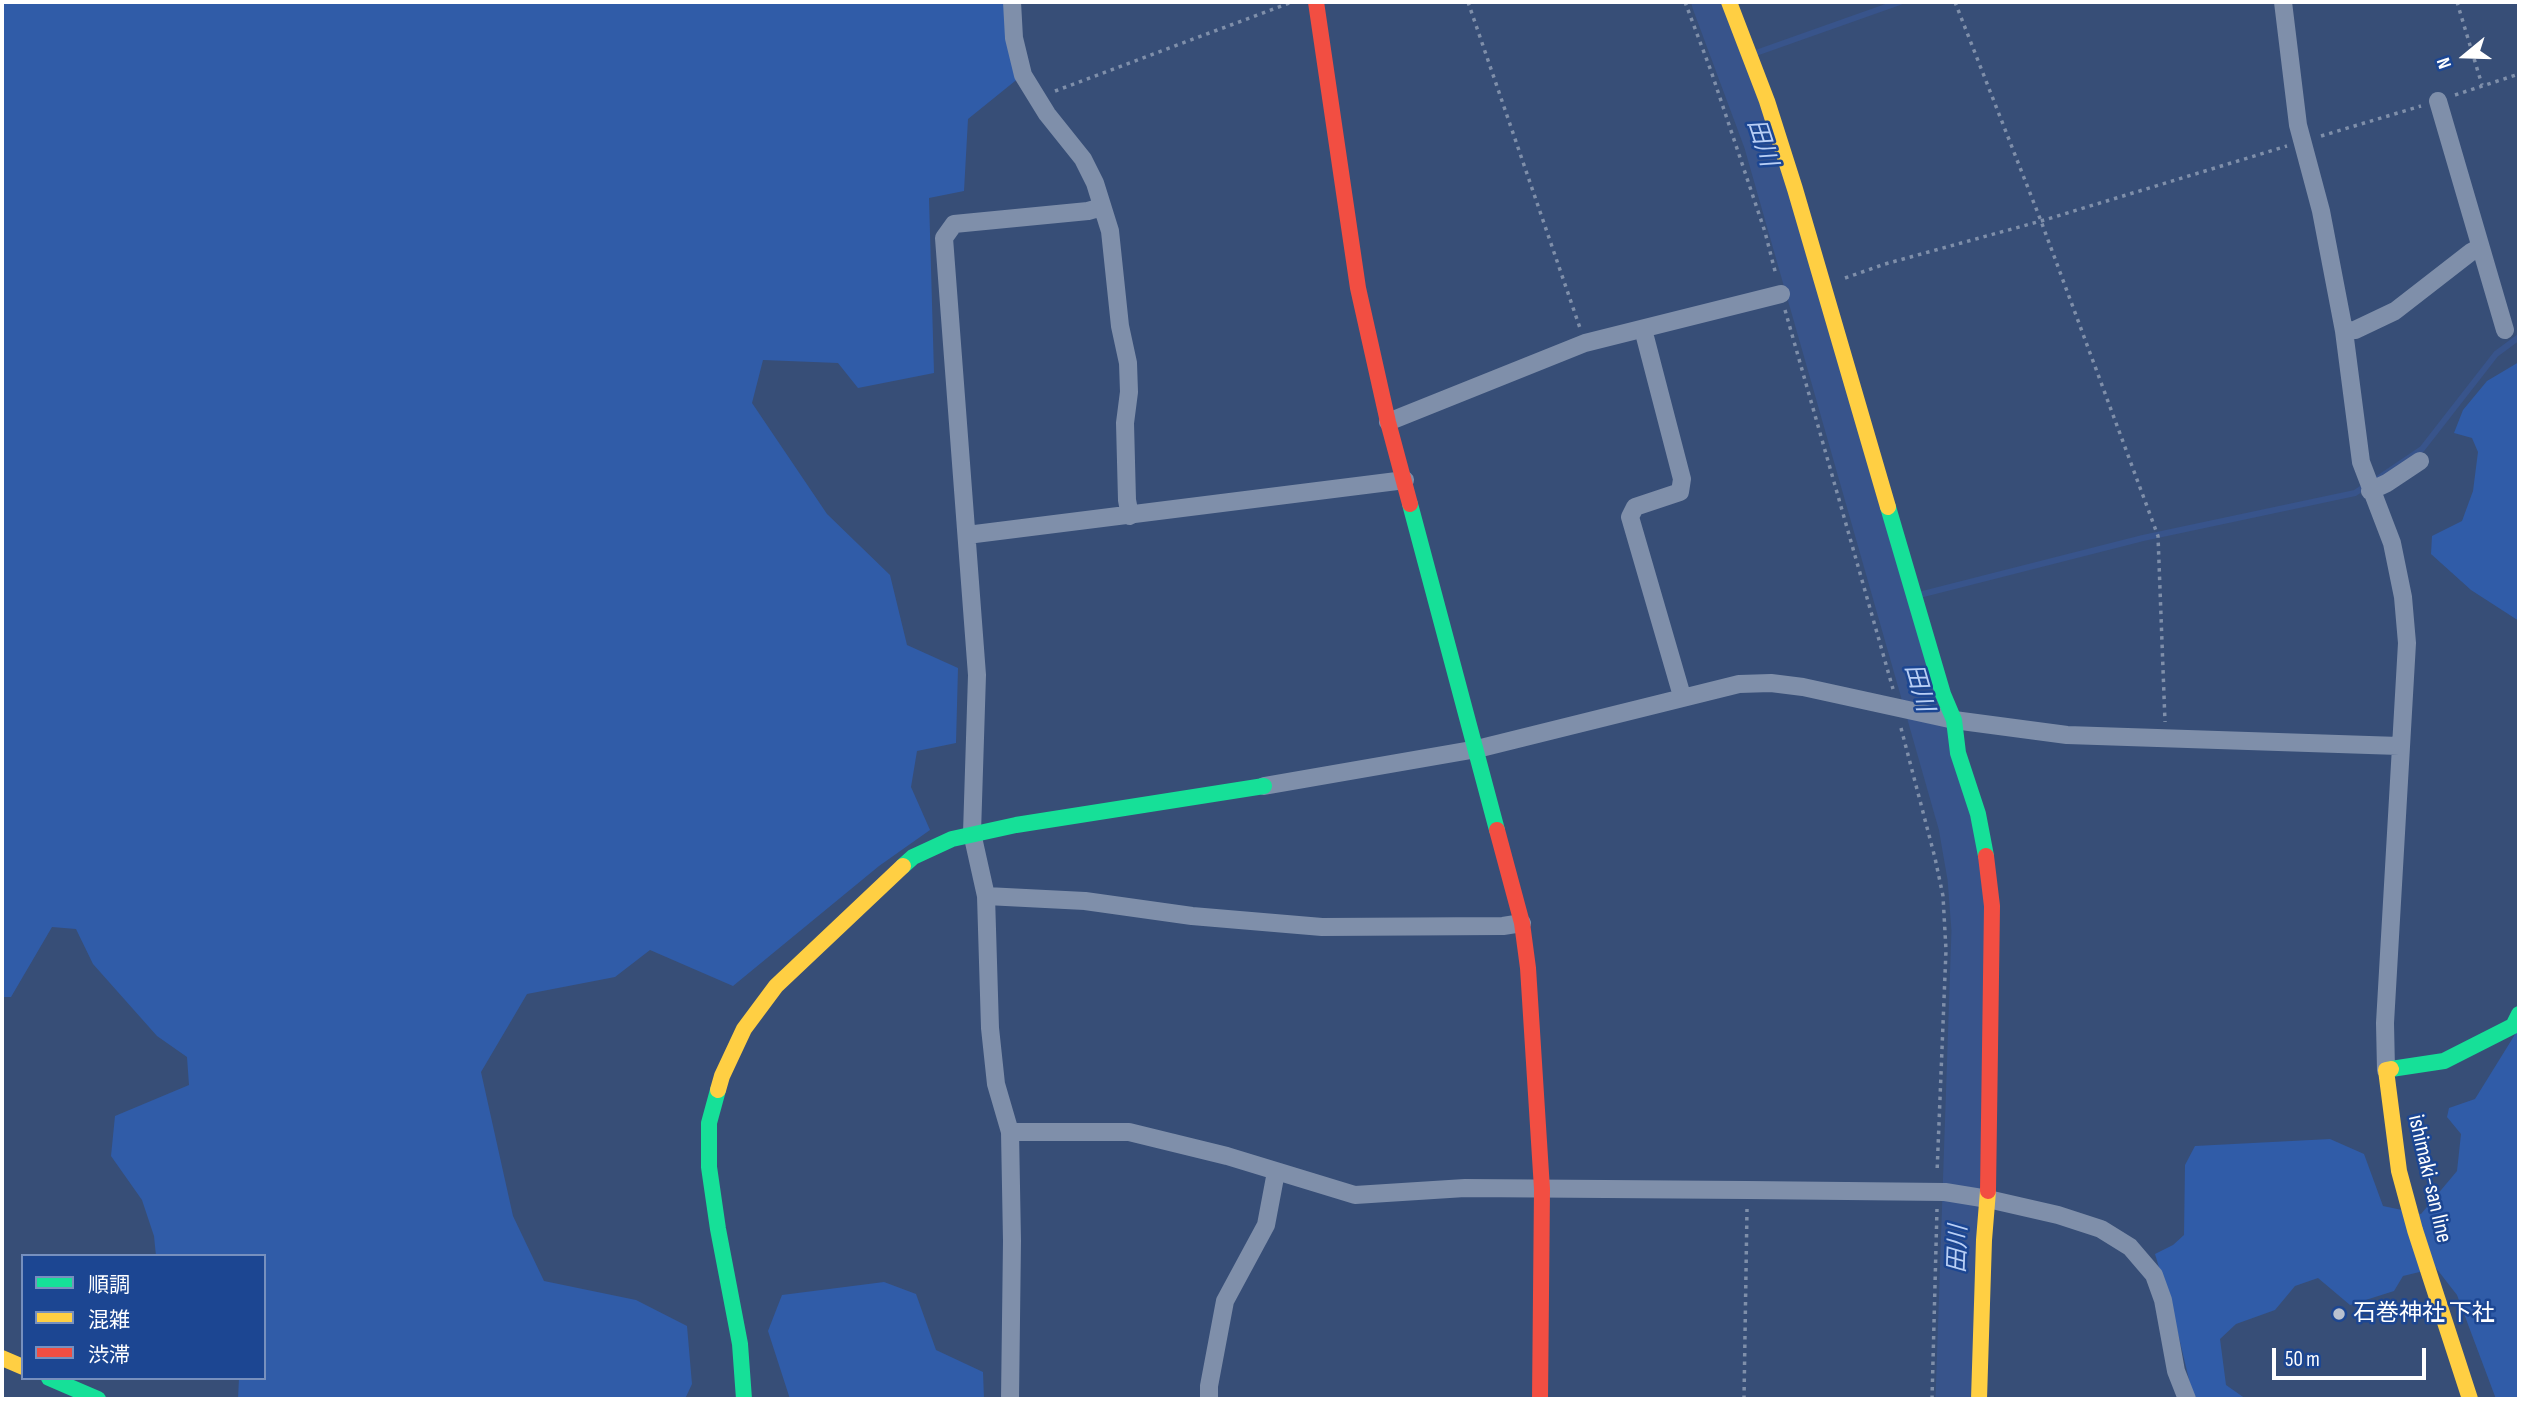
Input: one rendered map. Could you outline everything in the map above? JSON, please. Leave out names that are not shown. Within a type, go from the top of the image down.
[{"type":"street","points":[[1012,2],[1014,38],[1023,75],[1046,114],[1083,159],[1095,183],[1110,231],[1120,327],[1128,363],[1129,392],[1125,436],[1130,516]]},
{"type":"street","points":[[1316,2],[1358,288],[1388,422],[1522,923],[1528,968],[1542,1189],[1541,1399]]},
{"type":"street","points":[[1729,2],[1767,101],[1824,285],[1939,682],[1947,719],[1978,814],[1986,854],[1992,906],[1979,1399]]},
{"type":"street","points":[[2283,2],[2294,101],[2344,331],[2361,462],[2392,543],[2403,597],[2407,643],[2385,1023],[2386,1070],[2445,1061],[2513,1026],[2519,1014]]},
{"type":"street","points":[[2438,101],[2505,330]]},
{"type":"street","points":[[1010,1399],[1010,1132],[996,1084],[990,1028],[986,896],[971,833],[977,675],[944,238],[954,224],[1088,211],[1102,207]]},
{"type":"street","points":[[2344,331],[2355,330],[2395,311],[2471,251],[2480,247]]},
{"type":"street","points":[[1388,422],[1585,343],[1781,294]]},
{"type":"street","points":[[1643,329],[1682,479],[1680,492],[1635,507],[1630,517],[1682,696]]},
{"type":"street","points":[[2370,491],[2420,461]]},
{"type":"street","points":[[967,535],[1405,480]]},
{"type":"street","points":[[744,1399],[740,1344],[709,1167],[709,1123],[722,1076],[744,1029],[776,986],[913,857],[952,839],[971,833],[1477,749],[1739,684],[1771,683],[1803,687],[1947,719],[2067,735],[2399,746]]},
{"type":"street","points":[[986,896],[1085,901],[1192,916],[1322,927],[1503,926],[1522,923]]},
{"type":"street","name":"ishimaki-san line","points":[[2386,1070],[2399,1171],[2415,1230],[2470,1399]]},
{"type":"street","points":[[1010,1132],[1129,1132],[1227,1156],[1355,1195],[1465,1188],[1945,1192],[2058,1215],[2101,1229],[2130,1247],[2154,1275],[2163,1300],[2176,1371],[2187,1399]]},
{"type":"street","points":[[1209,1399],[1225,1301],[1266,1225],[1276,1172]]},
{"type":"street","points":[[2,1358],[21,1366]]},
{"type":"street","points":[[54,1380],[98,1399]]},
{"type":"path","points":[[1038,99],[1292,2]]},
{"type":"path","points":[[1468,2],[1585,343]]},
{"type":"path","points":[[1955,2],[2041,221],[2158,537],[2166,738]]},
{"type":"path","points":[[2457,2],[2482,85]]},
{"type":"path","points":[[1824,285],[1885,264],[2041,221],[2519,74]]},
{"type":"path","points":[[1744,1399],[1747,1190]]},
{"type":"shaded area","points":[[2,2],[1008,2],[1020,77],[968,119],[964,191],[929,198],[934,373],[858,388],[838,363],[763,360],[752,403],[827,514],[890,575],[907,645],[958,668],[956,743],[917,751],[911,787],[930,830],[879,866],[733,986],[650,950],[615,977],[527,994],[481,1072],[513,1216],[544,1281],[636,1300],[687,1326],[692,1384],[685,1399],[238,1399],[239,1380],[266,1380],[266,1254],[156,1254],[154,1236],[142,1200],[111,1156],[115,1116],[189,1085],[187,1057],[157,1036],[93,964],[76,929],[52,927],[11,997],[2,997]]},
{"type":"shaded area","points":[[2519,362],[2519,621],[2471,590],[2431,554],[2432,536],[2462,521],[2473,491],[2478,452],[2472,438],[2454,433],[2463,410],[2487,381]]},
{"type":"shaded area","points":[[2519,1028],[2519,1399],[2496,1399],[2457,1295],[2436,1268],[2403,1276],[2394,1291],[2350,1305],[2318,1278],[2295,1286],[2275,1310],[2236,1324],[2220,1339],[2226,1385],[2246,1399],[2197,1399],[2192,1392],[2155,1254],[2173,1245],[2184,1235],[2185,1165],[2195,1146],[2330,1139],[2364,1154],[2383,1206],[2421,1214],[2457,1171],[2461,1134],[2447,1117],[2449,1108],[2475,1099]]},
{"type":"shaded area","points":[[884,1282],[916,1294],[936,1350],[983,1372],[984,1399],[790,1399],[768,1331],[782,1295]]},
{"type":"waterway","name":"田川","points":[[1710,2],[1762,142],[1957,826],[1966,878],[1970,930],[1954,1399]]},
{"type":"waterway","points":[[1753,54],[1900,2]]},
{"type":"waterway","points":[[2376,480],[2422,449],[2496,354],[2519,337]]},
{"type":"waterway","points":[[1919,595],[2143,538],[2355,493],[2367,485]]},
{"type":"waterway","points":[[1892,601],[1908,597]]},
{"type":"traffic: fast","points":[[1410,504],[1497,830]]},
{"type":"traffic: fast","points":[[1888,507],[1943,694],[1954,720],[1958,753],[1978,814],[1986,856]]},
{"type":"traffic: fast","points":[[903,866],[913,857],[952,839],[1016,825],[1264,786]]},
{"type":"traffic: fast","points":[[2391,1069],[2444,1061],[2513,1026],[2519,1014]]},
{"type":"traffic: fast","points":[[718,1090],[709,1123],[709,1167],[740,1344],[744,1399]]},
{"type":"traffic: fast","points":[[54,1380],[98,1399]]},
{"type":"traffic: slow","points":[[1729,2],[1767,101],[1795,189],[1888,507]]},
{"type":"traffic: slow","points":[[718,1090],[744,1029],[776,986],[903,866]]},
{"type":"traffic: slow","points":[[2391,1069],[2386,1070],[2399,1171],[2415,1230],[2470,1399]]},
{"type":"traffic: slow","points":[[1979,1399],[1988,1191]]},
{"type":"traffic: slow","points":[[2,1358],[21,1366]]},
{"type":"traffic: jam","points":[[1316,2],[1358,288],[1388,422],[1410,504]]},
{"type":"traffic: jam","points":[[1497,830],[1522,923],[1528,968],[1542,1189],[1540,1399]]},
{"type":"traffic: jam","points":[[1986,856],[1992,906],[1988,1191]]},
{"type":"place","name":"石巻神社 下社","points":[[2339,1314]]}]
